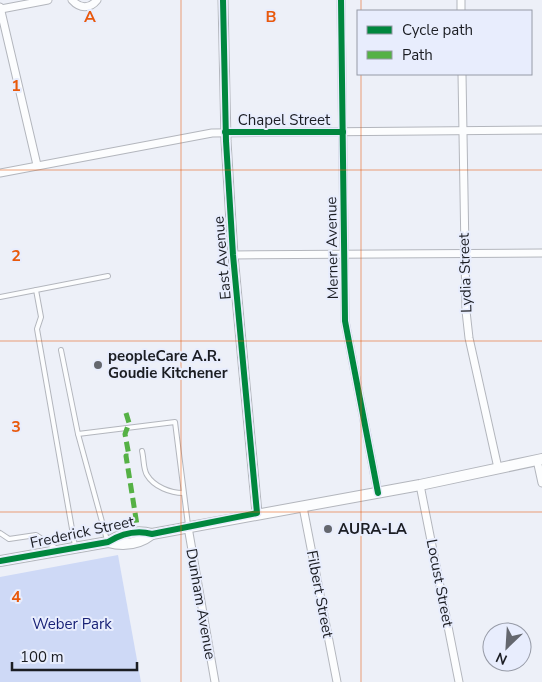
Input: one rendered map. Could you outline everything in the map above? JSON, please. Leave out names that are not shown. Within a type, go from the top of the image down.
[{"type":"main road","name":"Frederick Street","points":[[0,561],[108,542],[120,545],[139,542],[152,534],[257,513],[303,507],[420,485],[540,460]]},
{"type":"street","points":[[37,165],[0,8],[48,0]]},
{"type":"street","points":[[72,0],[78,5],[85,7],[91,6],[97,0]]},
{"type":"street","name":"East Avenue","points":[[223,0],[225,132],[257,513]]},
{"type":"street","name":"Merner Avenue","points":[[341,0],[345,321],[378,493]]},
{"type":"street","name":"Lydia Street","points":[[462,75],[464,253],[469,338],[498,468]]},
{"type":"street","name":"Chapel Street","points":[[0,173],[205,134],[225,132],[542,130]]},
{"type":"street","points":[[234,255],[542,253]]},
{"type":"street","points":[[540,460],[542,484]]},
{"type":"street","name":"Locust Street","points":[[420,485],[459,682]]},
{"type":"street","name":"Filbert Street","points":[[303,507],[337,682]]},
{"type":"street","name":"Dunham Avenue","points":[[188,527],[215,682]]},
{"type":"lane","points":[[0,297],[108,276]]},
{"type":"lane","points":[[36,290],[41,318],[37,329],[75,547]]},
{"type":"lane","points":[[61,350],[78,434],[108,542]]},
{"type":"lane","points":[[78,434],[175,422],[188,527]]},
{"type":"lane","points":[[142,451],[146,475],[150,479],[173,493],[183,492]]},
{"type":"lane","points":[[0,534],[9,539],[36,535],[58,550]]},
{"type":"green space","name":"Weber Park","points":[[118,555],[141,682],[0,682],[0,577]]},
{"type":"marked path","points":[[126,413],[129,423],[125,434],[129,456],[126,456],[137,525]]},
{"type":"cycle path","points":[[0,561],[108,542],[129,534],[141,532],[152,534],[257,513],[233,255],[226,141],[223,0]]},
{"type":"cycle path","points":[[341,0],[345,321],[378,493]]},
{"type":"cycle path","points":[[225,132],[343,132]]},
{"type":"place","name":"peopleCare A.R. Goudie Kitchener","points":[[98,365]]},
{"type":"place","name":"AURA-LA","points":[[328,529]]}]
